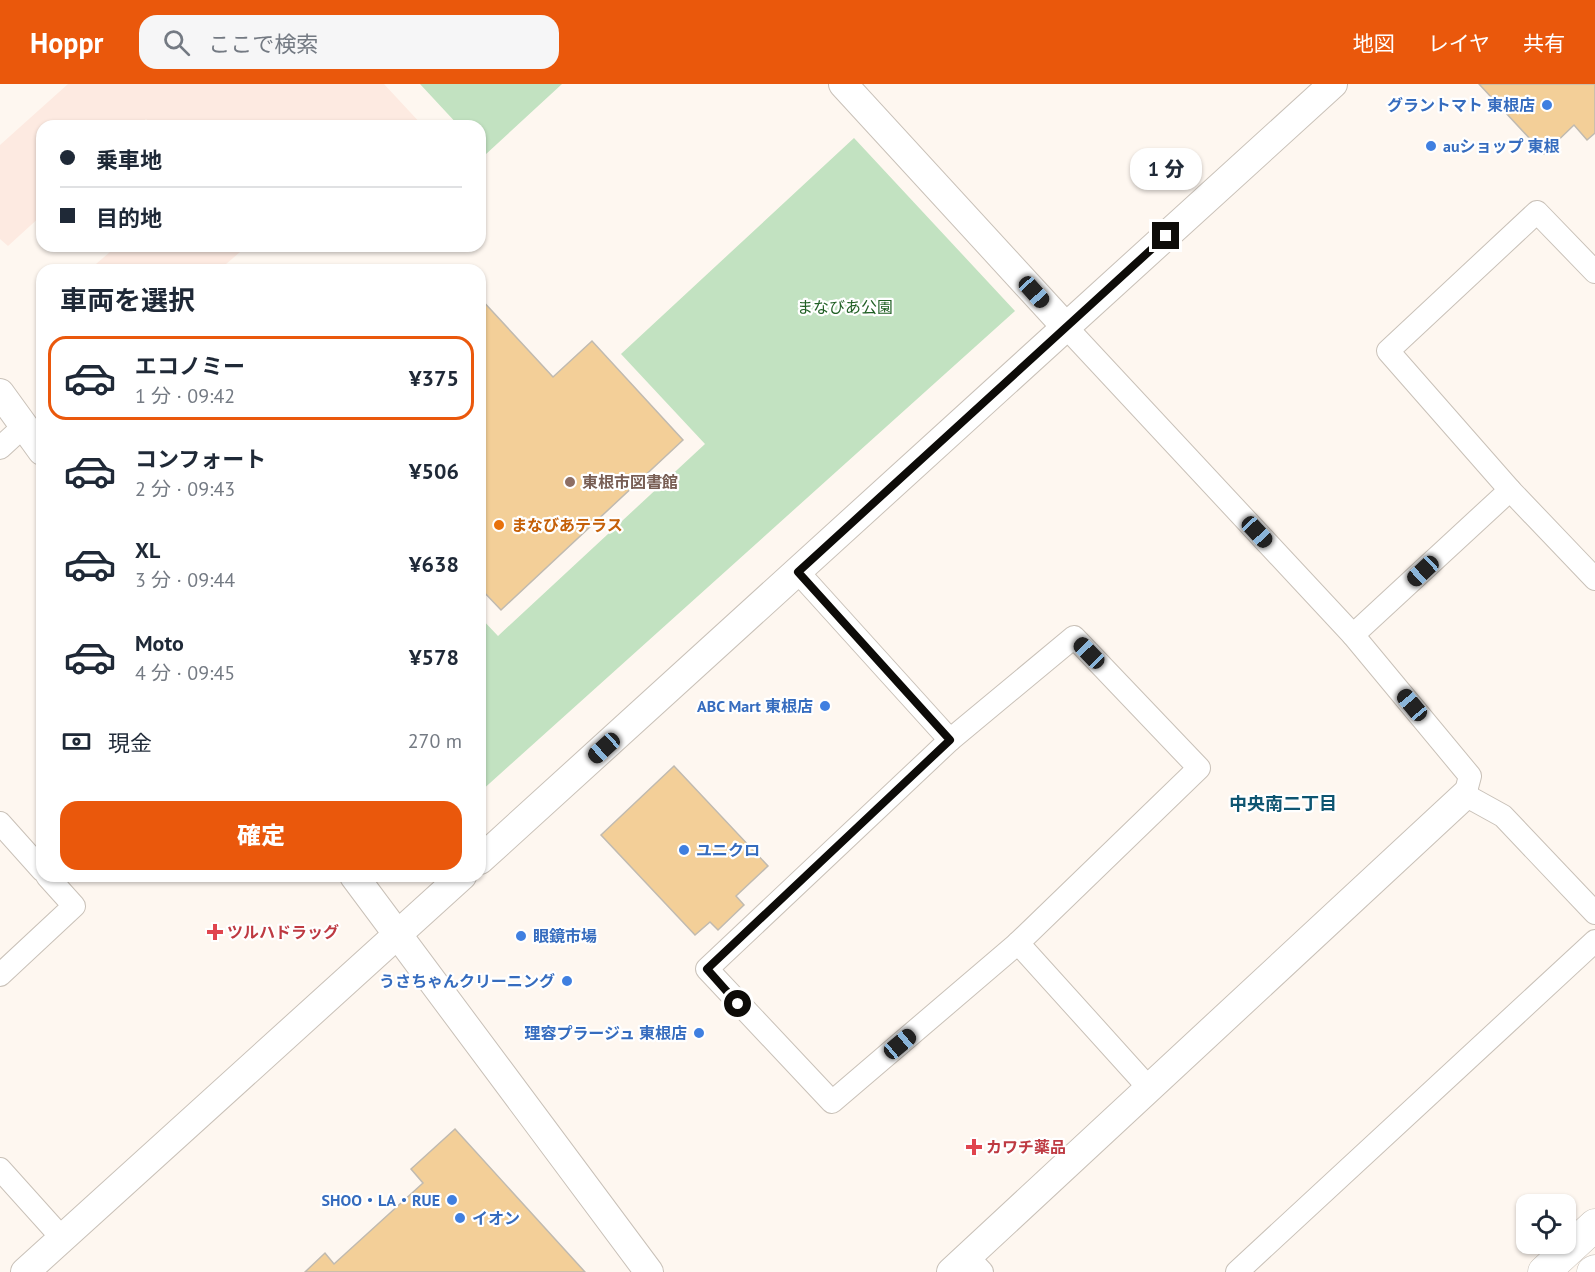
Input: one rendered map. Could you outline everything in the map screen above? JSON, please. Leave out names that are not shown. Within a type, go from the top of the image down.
[{"type":"main road","points":[[1544,1272],[1595,1225]]},
{"type":"street","points":[[843,84],[1353,635],[1470,776],[1465,795],[1148,1087],[967,1267]]},
{"type":"street","points":[[486,855],[1333,84]]},
{"type":"street","points":[[1595,272],[1538,212],[1388,351],[1510,490],[1595,579]]},
{"type":"street","points":[[0,393],[36,443]]},
{"type":"street","points":[[0,448],[24,426]]},
{"type":"street","points":[[1353,635],[1510,490]]},
{"type":"street","points":[[798,572],[950,740]]},
{"type":"street","points":[[1074,637],[1198,768],[1018,943],[832,1102],[707,969],[950,740],[1074,637]]},
{"type":"street","points":[[1465,795],[1503,816],[1595,913]]},
{"type":"street","points":[[0,823],[36,863]]},
{"type":"street","points":[[0,975],[74,906],[52,882]]},
{"type":"street","points":[[358,882],[649,1272]]},
{"type":"street","points":[[25,1272],[455,882]]},
{"type":"street","points":[[1237,1272],[1595,942]]},
{"type":"street","points":[[1018,943],[1148,1087]]},
{"type":"street","points":[[0,1169],[62,1238]]},
{"type":"shaded area","points":[[68,84],[384,84],[417,120],[36,120],[36,220],[8,246],[0,239],[0,145]]},
{"type":"shaded area","points":[[110,252],[240,252],[226,264],[96,264]]},
{"type":"green space","points":[[420,84],[562,84],[486,154],[486,120],[453,120]]},
{"type":"green space","name":"まなびあ公園","points":[[854,138],[1015,311],[486,787],[486,623],[498,636],[705,444],[621,354]]},
{"type":"building","name":"グラントマト 東根店","points":[[1479,84],[1595,84],[1595,133],[1587,140],[1574,125],[1544,154]]},
{"type":"building","points":[[486,304],[553,377],[592,341],[683,440],[501,610],[486,594]]},
{"type":"building","name":"ユニクロ","points":[[674,766],[768,866],[736,896],[744,905],[718,930],[710,922],[695,935],[601,835]]},
{"type":"building","name":"イオン","points":[[455,1129],[585,1272],[305,1272],[325,1253],[334,1264],[423,1183],[411,1169]]},
{"type":"place","name":"グラントマト 東根店","points":[[1547,105]]},
{"type":"place","name":"auショップ 東根","points":[[1431,146]]},
{"type":"place","name":"東根市図書館","points":[[570,482]]},
{"type":"place","name":"まなびあテラス","points":[[499,525]]},
{"type":"place","name":"ABC Mart 東根店","points":[[825,706]]},
{"type":"place","name":"ユニクロ","points":[[684,850]]},
{"type":"place","name":"ツルハドラッグ","points":[[215,932]]},
{"type":"place","name":"眼鏡市場","points":[[521,936]]},
{"type":"place","name":"うさちゃんクリーニング","points":[[567,981]]},
{"type":"place","name":"理容プラージュ 東根店","points":[[699,1033]]},
{"type":"place","name":"カワチ薬品","points":[[974,1147]]},
{"type":"place","name":"SHOO・LA・RUE","points":[[452,1200]]},
{"type":"place","name":"イオン","points":[[460,1218]]},
{"type":"district","name":"中央南二丁目","points":[[1283,804]]},
{"type":"route","points":[[738,1004],[707,969],[950,740],[798,572],[1166,236]]}]
